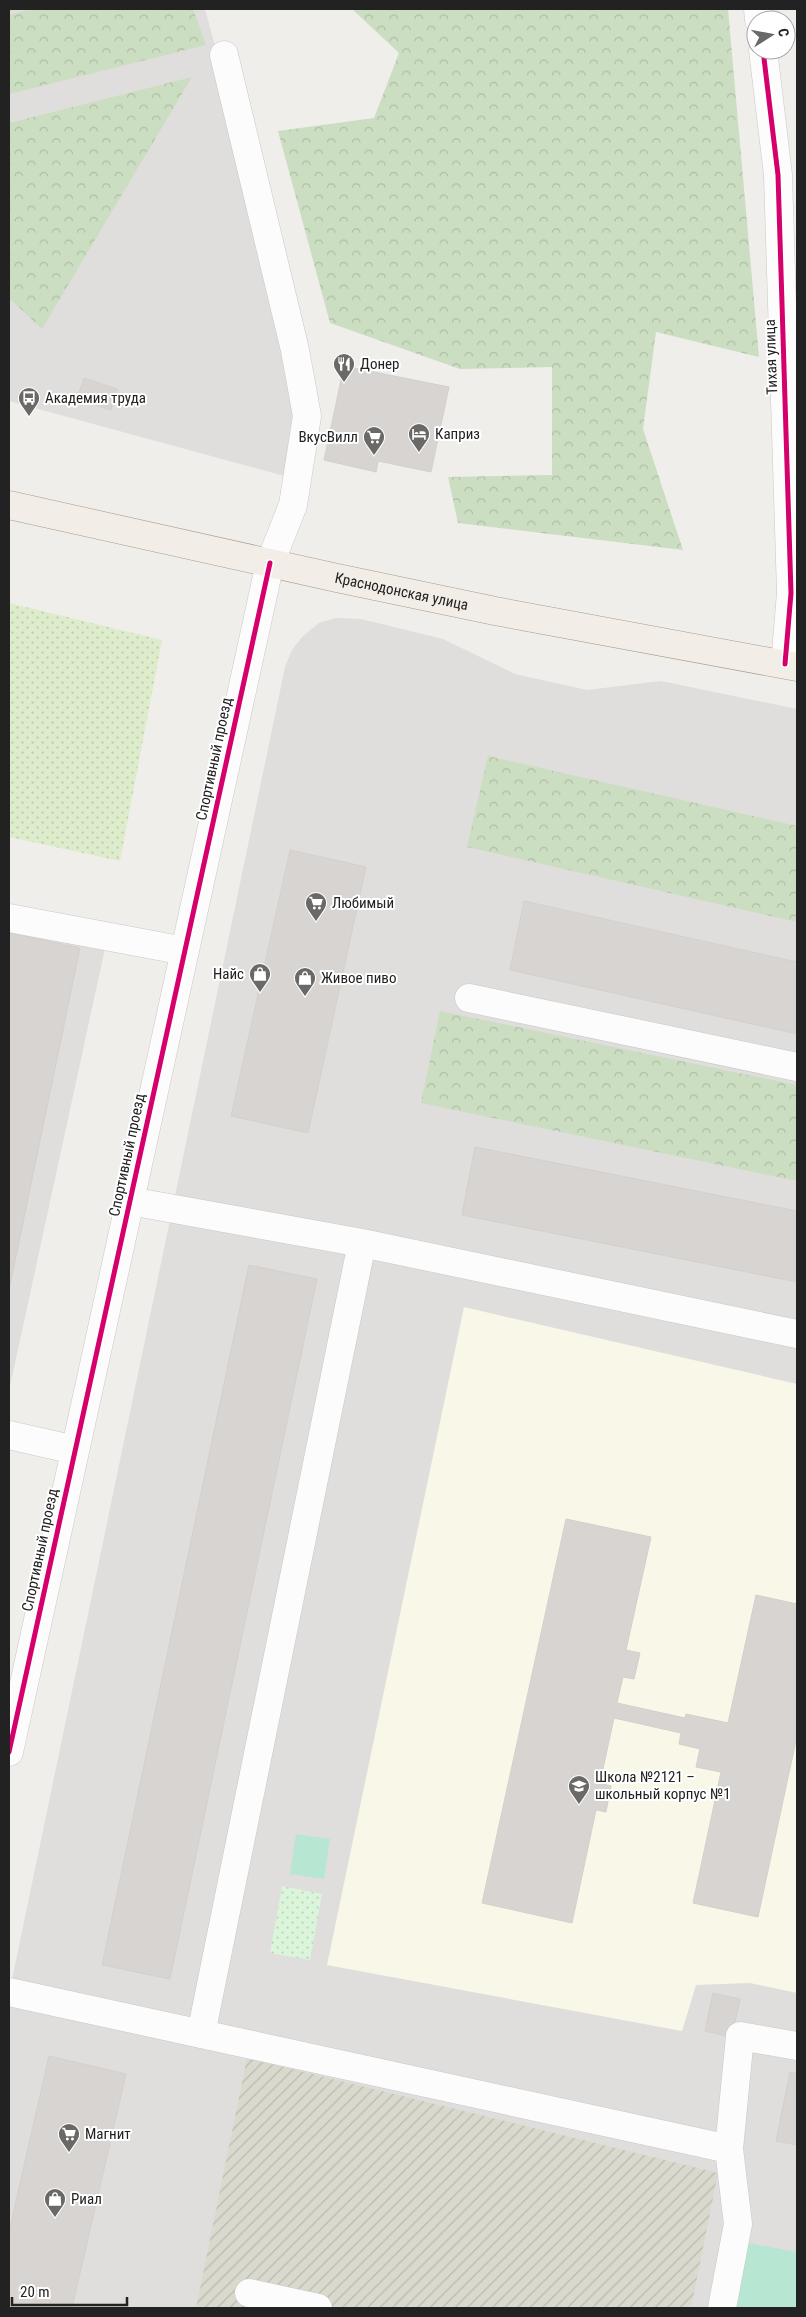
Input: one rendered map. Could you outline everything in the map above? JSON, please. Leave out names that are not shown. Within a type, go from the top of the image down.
[{"type":"main road","name":"Краснодонская улица","points":[[9,505],[495,611],[791,666]]},
{"type":"street","name":"Спортивный проезд","points":[[9,1752],[270,563],[294,505],[307,416],[295,350],[224,55]]},
{"type":"street","name":"Тихая улица","points":[[764,60],[778,176],[791,592],[791,666]]},
{"type":"street","points":[[9,918],[184,951]]},
{"type":"street","points":[[469,998],[797,1067]]},
{"type":"street","points":[[130,1201],[362,1243],[797,1334]]},
{"type":"street","points":[[201,2034],[362,1243]]},
{"type":"street","points":[[9,1435],[75,1450]]},
{"type":"street","points":[[9,1992],[729,2149]]},
{"type":"street","points":[[722,2308],[738,2224],[729,2149],[740,2036],[797,2046]]},
{"type":"street","points":[[249,2294],[318,2308]]},
{"type":"shaded area","points":[[9,9],[205,9],[315,414],[303,481],[9,401]]},
{"type":"shaded area","points":[[336,618],[361,619],[443,639],[515,674],[587,690],[661,681],[797,709],[797,2308],[9,2308],[9,1994],[285,667],[292,650],[303,636],[319,623]]},
{"type":"shaded area","points":[[9,906],[109,930],[9,1391]]},
{"type":"shaded area","name":"Школа №2121 – школьный корпус №1","points":[[464,1307],[797,1384],[797,1993],[750,1983],[696,1985],[682,2031],[327,1965]]},
{"type":"shaded area","points":[[247,2058],[718,2173],[691,2308],[196,2308]]},
{"type":"green space","points":[[32,9],[193,9],[206,45],[9,94],[9,15]]},
{"type":"green space","points":[[352,9],[728,9],[759,357],[656,332],[643,429],[683,550],[458,523],[448,477],[552,475],[552,367],[460,369],[330,323],[278,131],[374,118],[399,53]]},
{"type":"green space","points":[[192,77],[42,329],[9,298],[9,123]]},
{"type":"green space","points":[[9,603],[162,640],[120,861],[9,837]]},
{"type":"green space","points":[[488,756],[797,826],[797,922],[467,847]]},
{"type":"green space","points":[[440,1011],[797,1085],[797,1181],[421,1103]]},
{"type":"green space","points":[[296,1834],[330,1839],[324,1879],[290,1874]]},
{"type":"green space","points":[[282,1886],[322,1894],[310,1960],[270,1953]]},
{"type":"green space","points":[[748,2243],[797,2252],[797,2308],[737,2308]]},
{"type":"building","points":[[344,366],[449,387],[431,472],[378,461],[376,472],[324,460]]},
{"type":"building","points":[[84,378],[117,389],[111,410],[77,399]]},
{"type":"building","points":[[290,850],[366,867],[308,1133],[231,1116]]},
{"type":"building","points":[[524,901],[797,962],[797,1034],[510,970]]},
{"type":"building","points":[[9,933],[80,948],[9,1290]]},
{"type":"building","points":[[475,1147],[797,1211],[797,1282],[462,1215]]},
{"type":"building","points":[[249,1265],[317,1279],[170,1979],[102,1965]]},
{"type":"building","points":[[566,1519],[651,1537],[626,1650],[640,1653],[634,1679],[623,1677],[617,1703],[685,1718],[686,1714],[728,1723],[756,1595],[797,1604],[797,1736],[758,1917],[693,1903],[721,1772],[696,1767],[700,1749],[679,1744],[681,1733],[614,1718],[600,1783],[611,1786],[606,1812],[596,1810],[572,1923],[482,1903]]},
{"type":"building","points":[[713,1993],[740,1999],[732,2037],[705,2031]]},
{"type":"building","points":[[49,2056],[126,2074],[72,2308],[9,2308],[9,2232]]},
{"type":"building","points":[[790,2072],[797,2074],[797,2145],[776,2141]]},
{"type":"cycle path","points":[[764,60],[778,175],[791,593],[785,664]]},
{"type":"cycle path","points":[[9,1752],[270,563]]},
{"type":"place","name":"Донер","points":[[344,383]]},
{"type":"place","name":"Академия труда","points":[[29,417]]},
{"type":"place","name":"Каприз","points":[[419,453]]},
{"type":"place","name":"ВкусВилл","points":[[374,456]]},
{"type":"place","name":"Любимый","points":[[316,922]]},
{"type":"place","name":"Найс","points":[[260,993]]},
{"type":"place","name":"Живое пиво","points":[[305,997]]},
{"type":"place","name":"Школа №2121 – школьный корпус №1","points":[[579,1805]]},
{"type":"place","name":"Магнит","points":[[69,2153]]},
{"type":"place","name":"Риал","points":[[55,2218]]}]
